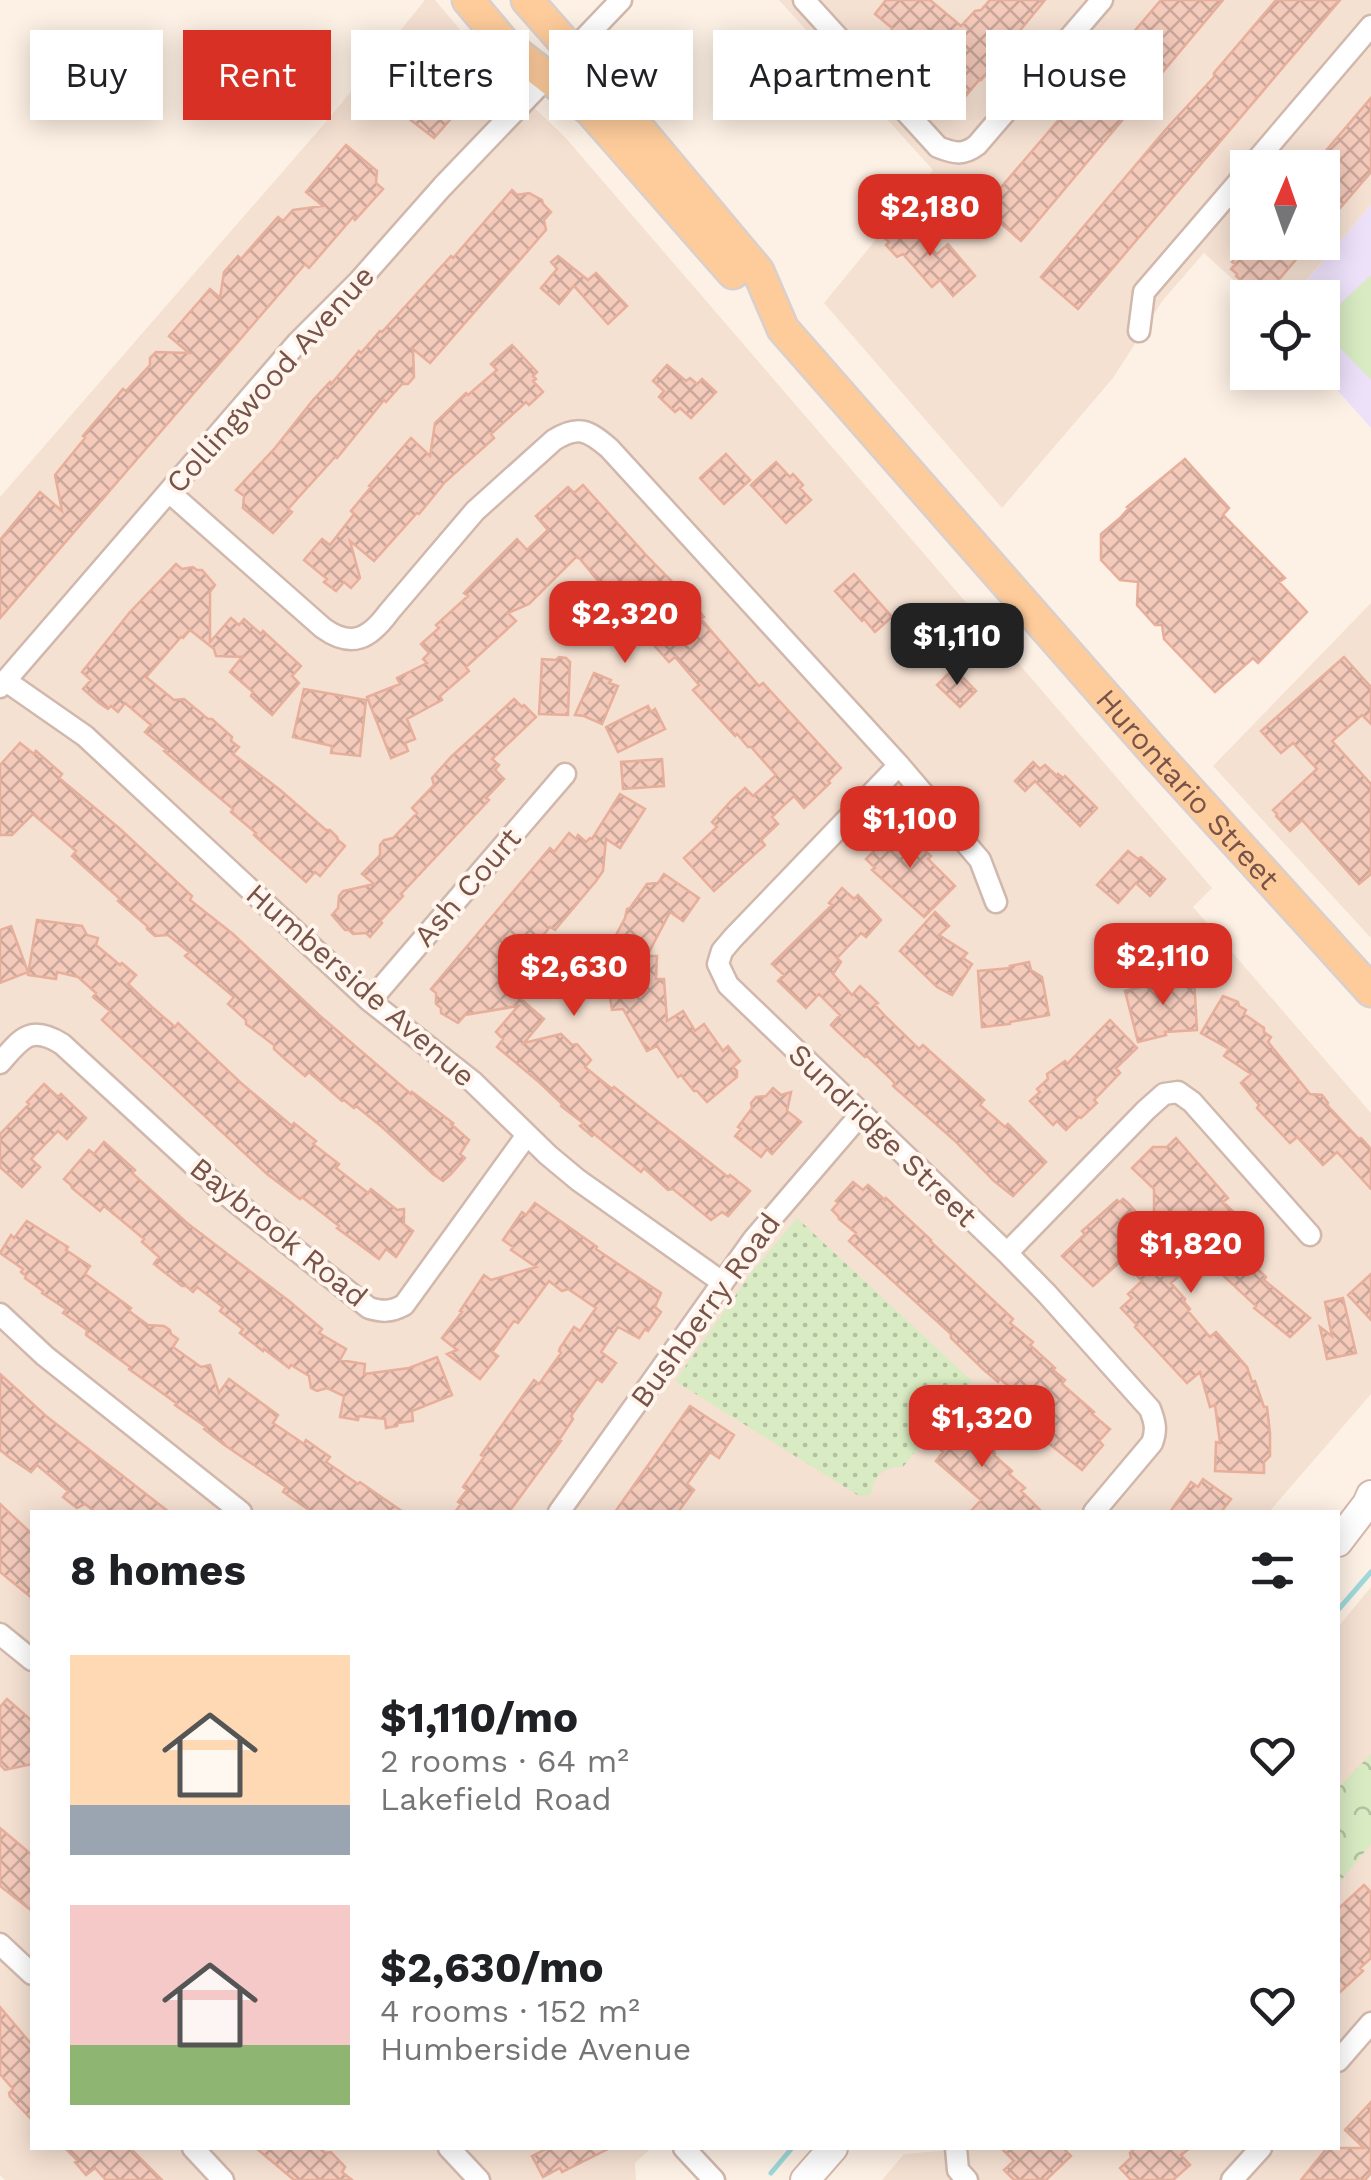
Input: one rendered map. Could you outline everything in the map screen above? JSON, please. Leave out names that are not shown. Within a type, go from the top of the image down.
[{"type":"main road","name":"Hurontario Street","points":[[468,0],[505,44],[590,110],[744,285],[776,310]]},
{"type":"main road","name":"Hurontario Street","points":[[527,0],[554,30]]},
{"type":"main road","name":"Hurontario Street","points":[[631,120],[758,271],[783,329],[1143,740],[1371,991]]},
{"type":"main road","points":[[1340,1539],[1370,1500]]},
{"type":"main road","points":[[805,2180],[831,2150]]},
{"type":"street","name":"Collingwood Avenue","points":[[592,30],[621,0]]},
{"type":"street","points":[[804,0],[938,147],[954,153],[968,152],[976,145],[1102,0]]},
{"type":"street","points":[[1265,150],[1371,26]]},
{"type":"street","name":"Collingwood Avenue","points":[[3,684],[298,342],[547,76]]},
{"type":"street","points":[[1139,331],[1144,292],[1230,191]]},
{"type":"street","points":[[168,492],[323,628],[344,640],[354,639],[376,630],[452,536],[524,465],[568,431],[594,436],[899,765],[980,860],[996,902]]},
{"type":"street","name":"Humberside Avenue","points":[[3,684],[85,736],[370,1001],[472,1081],[578,1180],[722,1282]]},
{"type":"street","name":"Sundridge Street","points":[[899,765],[733,938],[722,951],[718,964],[728,985],[1007,1253],[1150,1409],[1156,1422],[1152,1443],[1096,1510]]},
{"type":"street","name":"Ash Court","points":[[370,1001],[565,774]]},
{"type":"street","name":"Baybrook Road","points":[[0,1063],[22,1038],[33,1034],[48,1035],[62,1044],[223,1192],[369,1308],[383,1312],[404,1305],[526,1134]]},
{"type":"street","points":[[1007,1253],[1164,1094],[1178,1092],[1192,1102],[1310,1234]]},
{"type":"street","name":"Bushberry Road","points":[[560,1510],[753,1240],[861,1114]]},
{"type":"street","points":[[0,1314],[44,1356],[237,1510]]},
{"type":"street","points":[[0,1634],[30,1658]]},
{"type":"street","points":[[0,1944],[30,1972]]},
{"type":"street","points":[[1340,2059],[1371,2023]]},
{"type":"street","points":[[195,2150],[223,2180]]},
{"type":"street","points":[[451,2150],[479,2180]]},
{"type":"street","points":[[686,2150],[714,2180]]},
{"type":"street","points":[[956,2150],[958,2170],[967,2180]]},
{"type":"street","points":[[1232,2180],[1259,2150]]},
{"type":"shaded area","points":[[425,0],[435,0],[460,30],[401,30]]},
{"type":"shaded area","points":[[779,0],[1371,0],[1371,205],[1340,241],[1340,150],[1230,150],[1230,260],[1324,260],[1307,280],[1233,280],[1204,253],[1163,300],[1113,378],[1002,508],[824,303],[933,170],[888,120],[966,120],[966,30],[806,30]]},
{"type":"shaded area","points":[[351,91],[351,120],[529,120],[529,103],[564,136],[1212,888],[1193,907],[1371,1113],[1371,1394],[1271,1510],[30,1510],[30,2150],[649,2150],[635,2163],[636,2180],[5,2180],[0,2175],[0,497],[331,120]]},
{"type":"shaded area","points":[[1371,205],[1371,428],[1337,390],[1340,280],[1307,280],[1324,260],[1340,260],[1340,241]]},
{"type":"shaded area","points":[[1371,603],[1371,938],[1213,766]]},
{"type":"shaded area","points":[[1371,1587],[1371,2180],[882,2180],[904,2154],[951,2150],[1340,2150],[1340,1625]]},
{"type":"green space","points":[[1371,275],[1371,380],[1340,348],[1340,304]]},
{"type":"green space","points":[[797,1218],[972,1381],[903,1467],[891,1468],[877,1478],[871,1495],[859,1496],[675,1381],[752,1272]]},
{"type":"green space","points":[[1371,1754],[1371,1844],[1340,1882],[1340,1786]]},
{"type":"building","points":[[886,0],[930,0],[961,26],[990,0],[1045,0],[1020,30],[986,30],[986,74],[966,96],[966,30],[891,30],[875,14]]},
{"type":"building","points":[[1161,0],[1223,0],[1163,72],[1163,30],[1135,30]]},
{"type":"building","points":[[1276,0],[1340,0],[1078,309],[1041,277]]},
{"type":"building","points":[[1371,98],[1371,172],[1340,208],[1340,150],[1326,150]]},
{"type":"building","points":[[411,120],[450,120],[434,138]]},
{"type":"building","points":[[1059,120],[1122,120],[1021,241],[987,211],[990,208],[986,205]]},
{"type":"building","points":[[346,145],[377,171],[376,183],[383,189],[309,268],[305,264],[0,618],[0,540],[40,492],[62,511],[55,475],[83,436],[123,389],[126,391],[150,365],[156,352],[189,353],[169,336],[210,289],[220,298],[224,272],[238,256],[241,259],[278,217],[283,221],[293,210],[323,206],[306,192]]},
{"type":"building","points":[[512,190],[517,195],[529,193],[542,200],[551,212],[544,220],[546,230],[430,363],[413,349],[414,377],[384,400],[337,458],[288,509],[292,512],[273,533],[243,508],[244,496],[236,490],[313,400],[453,258]]},
{"type":"building","points":[[906,221],[937,254],[948,244],[975,276],[953,296],[940,280],[932,287],[903,254],[897,257],[886,245],[886,239]]},
{"type":"building","points":[[558,256],[588,280],[596,273],[627,306],[608,324],[574,286],[559,304],[541,288],[557,269],[551,262]]},
{"type":"building","points":[[1296,260],[1278,280],[1240,280],[1231,269],[1235,264],[1232,262]]},
{"type":"building","points":[[512,345],[537,372],[533,381],[543,392],[491,434],[494,438],[445,482],[374,561],[350,541],[360,578],[351,588],[344,582],[336,591],[324,582],[327,579],[304,560],[322,539],[330,545],[369,486],[411,438],[430,456],[435,423],[497,370],[491,364]]},
{"type":"building","points":[[667,365],[686,381],[690,378],[697,384],[702,379],[716,392],[691,418],[680,408],[675,412],[659,397],[664,391],[653,381]]},
{"type":"building","points":[[726,454],[750,480],[724,504],[700,478]]},
{"type":"building","points":[[1185,459],[1229,508],[1223,515],[1285,578],[1279,582],[1307,612],[1258,663],[1253,658],[1215,692],[1164,639],[1162,625],[1155,625],[1137,605],[1138,582],[1120,580],[1101,560],[1101,534]]},
{"type":"building","points":[[776,462],[790,477],[793,474],[811,500],[786,523],[751,485]]},
{"type":"building","points":[[583,485],[689,599],[704,617],[701,619],[759,686],[763,683],[841,768],[804,808],[794,796],[782,807],[772,817],[778,824],[761,840],[765,845],[714,891],[684,858],[717,827],[712,822],[745,788],[753,796],[776,775],[693,690],[699,685],[675,657],[669,662],[628,616],[645,601],[614,600],[580,559],[576,557],[529,604],[508,613],[516,621],[466,667],[469,671],[440,696],[442,700],[407,719],[415,739],[405,743],[408,751],[391,758],[367,697],[400,684],[397,678],[427,663],[423,659],[429,653],[421,644],[468,596],[464,593],[517,539],[527,550],[548,530],[536,516],[568,487],[574,493]]},
{"type":"building","points":[[176,564],[182,569],[202,570],[215,585],[210,592],[210,642],[231,618],[239,625],[244,619],[301,666],[292,676],[299,683],[272,715],[230,672],[242,657],[216,656],[214,649],[190,630],[146,677],[174,700],[184,699],[212,719],[239,747],[233,754],[345,846],[320,876],[315,872],[306,882],[231,812],[233,809],[164,751],[145,732],[151,725],[125,703],[118,712],[111,706],[108,709],[83,689],[91,680],[82,672],[130,612]]},
{"type":"building","points":[[854,574],[892,617],[875,632],[835,591]]},
{"type":"building","points":[[559,657],[570,662],[568,715],[539,714],[542,659]]},
{"type":"building","points":[[1344,657],[1371,687],[1371,724],[1362,715],[1332,741],[1371,784],[1371,874],[1359,884],[1302,820],[1290,831],[1276,816],[1273,810],[1317,769],[1293,743],[1281,753],[1261,731]]},
{"type":"building","points":[[954,668],[976,691],[960,707],[937,685]]},
{"type":"building","points":[[594,673],[618,686],[602,724],[575,715]]},
{"type":"building","points":[[304,689],[366,700],[360,756],[331,753],[332,746],[293,737]]},
{"type":"building","points":[[514,699],[536,717],[492,759],[499,765],[495,770],[504,779],[486,798],[489,800],[401,894],[370,937],[345,930],[332,915],[338,908],[339,896],[343,891],[374,884],[362,874],[380,855],[380,845],[393,838],[417,813],[412,808],[434,785],[432,778],[451,757]]},
{"type":"building","points":[[648,706],[651,712],[655,709],[665,729],[618,752],[606,727]]},
{"type":"building","points":[[20,743],[34,754],[36,751],[62,774],[59,778],[119,828],[192,896],[190,900],[233,934],[319,1015],[411,1094],[453,1123],[469,1140],[460,1154],[465,1158],[451,1174],[443,1181],[356,1106],[342,1101],[309,1072],[305,1076],[284,1058],[228,1004],[234,997],[185,956],[189,952],[168,935],[155,936],[147,929],[72,856],[76,851],[33,814],[12,835],[0,835],[0,765]]},
{"type":"building","points":[[662,759],[664,786],[623,789],[621,762]]},
{"type":"building","points":[[1033,762],[1040,769],[1045,765],[1057,776],[1065,776],[1097,808],[1080,826],[1035,781],[1025,791],[1015,781]]},
{"type":"building","points":[[620,794],[645,809],[620,848],[606,839],[603,871],[555,930],[550,927],[540,939],[503,938],[528,957],[507,987],[544,1019],[524,1043],[561,1034],[572,1045],[577,1044],[591,1060],[585,1067],[750,1191],[728,1216],[722,1212],[711,1220],[644,1168],[641,1172],[592,1136],[580,1126],[583,1123],[497,1047],[503,1039],[496,1032],[518,1006],[465,1015],[458,1023],[441,1013],[436,993],[431,989],[550,848],[554,852],[569,833],[586,842],[592,839]]},
{"type":"building","points":[[901,823],[955,886],[924,917],[872,870],[875,868],[866,859]]},
{"type":"building","points":[[1128,851],[1138,859],[1141,857],[1165,879],[1150,896],[1136,883],[1118,903],[1097,885]]},
{"type":"building","points":[[664,874],[699,898],[683,921],[670,912],[647,956],[657,956],[656,979],[664,979],[667,1021],[683,1011],[695,1031],[704,1024],[723,1051],[728,1046],[740,1061],[733,1067],[737,1077],[707,1102],[681,1075],[678,1077],[657,1046],[647,1051],[623,1009],[612,1010],[608,985],[614,979],[615,937],[627,909],[647,884],[658,883]]},
{"type":"building","points":[[842,888],[854,899],[858,895],[881,920],[866,937],[861,933],[837,958],[841,962],[833,974],[852,995],[860,986],[919,1049],[923,1045],[984,1100],[980,1105],[1005,1127],[1008,1124],[1046,1162],[1013,1196],[831,1025],[840,1015],[819,994],[806,1008],[778,981],[784,975],[772,964],[832,905],[829,903]]},
{"type":"building","points":[[935,912],[949,926],[939,935],[967,953],[963,958],[972,964],[952,995],[937,987],[900,951]]},
{"type":"building","points":[[37,920],[82,926],[87,935],[98,938],[96,945],[136,975],[128,984],[153,1008],[175,1027],[178,1023],[241,1083],[316,1141],[313,1144],[339,1164],[336,1168],[368,1193],[371,1189],[397,1210],[404,1209],[404,1224],[413,1231],[396,1257],[386,1249],[379,1259],[267,1174],[102,1020],[110,1011],[78,977],[57,972],[56,979],[28,975]]},
{"type":"building","points":[[11,926],[28,972],[0,983],[0,930]]},
{"type":"building","points":[[1029,962],[1031,970],[1042,977],[1049,1015],[982,1027],[978,971]]},
{"type":"building","points":[[1194,978],[1197,1030],[1165,1032],[1166,1035],[1138,1042],[1125,991]]},
{"type":"building","points":[[1223,996],[1238,1002],[1246,1010],[1244,1014],[1264,1028],[1271,1037],[1268,1042],[1310,1094],[1322,1095],[1327,1105],[1371,1149],[1371,1189],[1337,1152],[1323,1165],[1297,1137],[1290,1143],[1257,1108],[1259,1105],[1241,1083],[1251,1074],[1224,1056],[1229,1049],[1201,1033]]},
{"type":"building","points":[[1110,1020],[1137,1048],[1116,1068],[1120,1073],[1081,1118],[1066,1130],[1057,1121],[1053,1125],[1030,1101],[1040,1092],[1037,1089],[1048,1079],[1047,1074],[1065,1061],[1067,1064]]},
{"type":"building","points":[[44,1084],[86,1118],[67,1139],[58,1131],[31,1159],[40,1167],[22,1187],[0,1167],[0,1134]]},
{"type":"building","points":[[773,1088],[781,1095],[791,1092],[787,1111],[801,1122],[772,1154],[767,1149],[761,1157],[735,1136],[752,1108],[751,1103]]},
{"type":"building","points":[[1176,1138],[1228,1198],[1223,1202],[1244,1222],[1226,1240],[1266,1277],[1264,1280],[1310,1318],[1290,1337],[1254,1308],[1213,1266],[1220,1259],[1174,1214],[1137,1248],[1163,1276],[1179,1276],[1171,1283],[1185,1299],[1188,1311],[1210,1337],[1216,1332],[1255,1381],[1267,1407],[1270,1433],[1270,1456],[1264,1462],[1264,1473],[1215,1471],[1216,1442],[1220,1443],[1215,1405],[1210,1407],[1200,1372],[1187,1383],[1121,1308],[1132,1298],[1128,1294],[1142,1281],[1122,1260],[1093,1286],[1062,1256],[1085,1234],[1082,1231],[1117,1200],[1128,1203],[1154,1232],[1154,1189],[1132,1168],[1153,1147],[1167,1147]]},
{"type":"building","points":[[104,1142],[187,1223],[289,1301],[322,1329],[319,1333],[346,1349],[340,1360],[365,1364],[364,1374],[409,1368],[437,1357],[452,1395],[412,1411],[413,1421],[397,1426],[386,1428],[385,1419],[340,1417],[344,1396],[327,1388],[311,1388],[309,1376],[263,1351],[220,1311],[223,1307],[197,1287],[193,1292],[182,1286],[154,1264],[159,1257],[142,1242],[144,1239],[104,1206],[100,1211],[64,1179],[89,1150],[94,1154]]},
{"type":"building","points":[[853,1182],[863,1190],[868,1185],[886,1198],[931,1240],[1013,1319],[1010,1323],[1033,1342],[1030,1345],[1065,1380],[1062,1384],[1110,1429],[1099,1441],[1103,1445],[1082,1470],[1046,1441],[1054,1431],[1049,1428],[1053,1423],[984,1370],[951,1334],[849,1241],[856,1233],[832,1210]]},
{"type":"building","points":[[535,1203],[597,1247],[661,1293],[655,1307],[661,1312],[639,1338],[618,1327],[601,1352],[616,1363],[602,1382],[597,1379],[571,1416],[561,1441],[510,1510],[456,1510],[467,1490],[463,1487],[484,1457],[481,1455],[534,1380],[539,1384],[574,1327],[580,1331],[596,1308],[549,1281],[492,1352],[498,1356],[480,1379],[447,1354],[457,1350],[442,1338],[484,1275],[491,1280],[536,1267],[503,1240],[522,1212],[526,1215]]},
{"type":"building","points":[[27,1221],[68,1247],[66,1250],[90,1266],[85,1274],[131,1308],[129,1311],[148,1325],[170,1330],[178,1339],[173,1347],[201,1367],[210,1365],[219,1393],[229,1379],[278,1415],[273,1423],[304,1444],[306,1440],[330,1457],[326,1462],[400,1510],[309,1510],[283,1492],[286,1487],[223,1444],[86,1335],[87,1330],[63,1313],[66,1309],[25,1278],[23,1269],[0,1253],[11,1235],[14,1238]]},
{"type":"building","points":[[1371,1274],[1371,1320],[1348,1295]]},
{"type":"building","points":[[1343,1298],[1356,1353],[1327,1359],[1320,1327],[1332,1336],[1325,1302]]},
{"type":"building","points":[[0,1374],[46,1416],[166,1510],[92,1510],[85,1504],[77,1508],[63,1497],[68,1491],[37,1465],[31,1472],[0,1450]]},
{"type":"building","points":[[690,1406],[734,1435],[719,1458],[710,1452],[687,1484],[694,1490],[679,1510],[616,1510]]},
{"type":"building","points":[[962,1414],[982,1431],[980,1434],[993,1445],[995,1456],[1012,1471],[1009,1474],[1025,1488],[1021,1491],[1040,1510],[972,1510],[981,1500],[936,1461],[943,1452],[936,1446]]},
{"type":"building","points":[[1203,1479],[1231,1499],[1223,1510],[1171,1510],[1191,1482],[1198,1487]]},
{"type":"building","points":[[0,1504],[30,1532],[30,1596],[0,1572]]},
{"type":"building","points":[[7,1699],[30,1719],[30,1764],[5,1770],[0,1765],[0,1707]]},
{"type":"building","points":[[0,1828],[30,1853],[30,1909],[0,1886]]},
{"type":"building","points":[[1364,1885],[1371,1892],[1371,1958],[1340,1992],[1340,1907]]},
{"type":"building","points":[[0,2007],[30,2043],[30,2118],[10,2097],[13,2089],[0,2074]]},
{"type":"building","points":[[1371,2102],[1371,2173],[1365,2180],[1301,2180],[1325,2150],[1364,2148],[1345,2130]]},
{"type":"building","points":[[67,2150],[132,2150],[162,2180],[106,2180],[95,2168],[86,2175]]},
{"type":"building","points":[[258,2150],[331,2152],[345,2167],[342,2172],[352,2180],[294,2180]]},
{"type":"building","points":[[544,2150],[606,2150],[543,2177],[532,2156]]},
{"type":"building","points":[[1003,2150],[1065,2150],[1071,2156],[1046,2180],[1014,2180],[1004,2170],[1014,2161]]},
{"type":"building","points":[[1187,2150],[1181,2155],[1190,2165],[1173,2180],[1131,2180],[1120,2168],[1131,2158],[1130,2153]]},
{"type":"waterway","points":[[1340,1608],[1371,1572]]},
{"type":"waterway","points":[[771,2173],[790,2150]]}]
